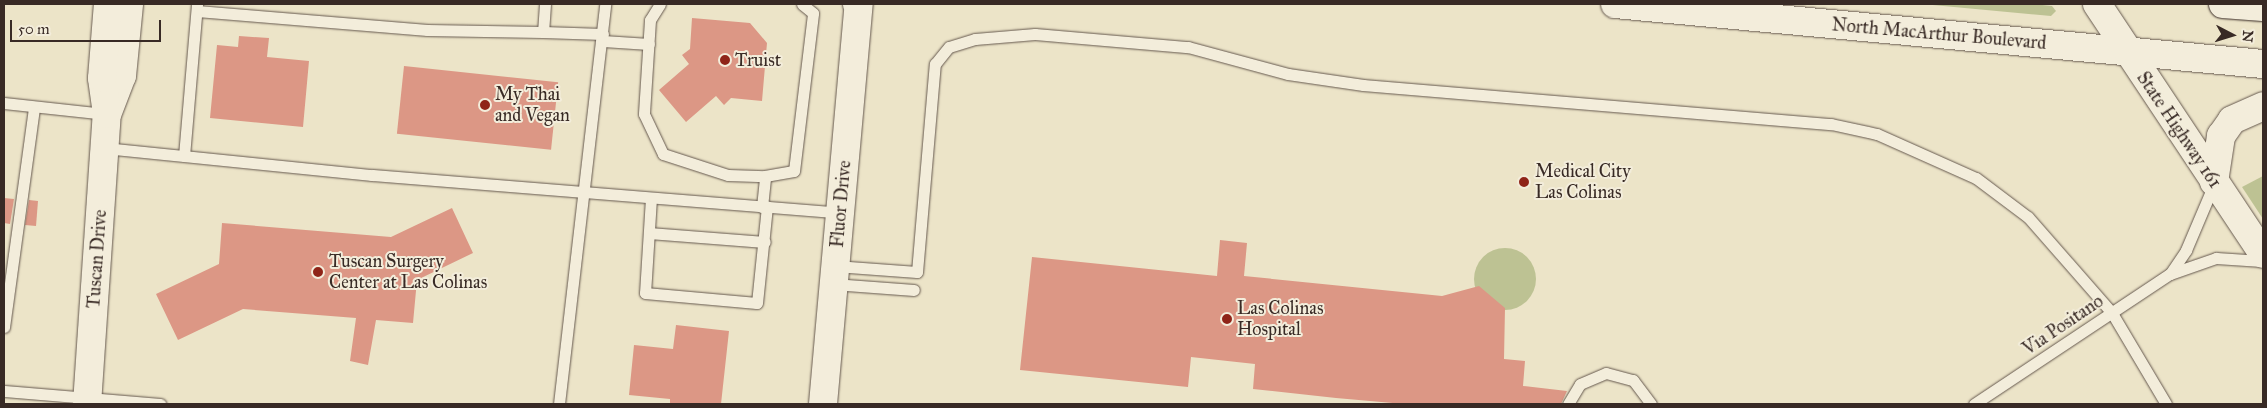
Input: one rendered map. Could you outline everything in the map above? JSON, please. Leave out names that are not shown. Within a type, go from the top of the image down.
[{"type":"main road","name":"Tuscan Drive","points":[[87,402],[107,114],[102,78],[108,4]]},
{"type":"main road","name":"Tuscan Drive","points":[[107,114],[122,76],[130,4]]},
{"type":"main road","name":"Fluor Drive","points":[[823,404],[858,4]]},
{"type":"main road","name":"North MacArthur Boulevard","points":[[1615,4],[2263,64]]},
{"type":"main road","name":"State Highway 161","points":[[2097,4],[2126,52],[2263,254]]},
{"type":"main road","points":[[2223,4],[2263,7]]},
{"type":"main road","points":[[2214,182],[2221,136],[2232,120],[2263,106]]},
{"type":"lane","points":[[543,32],[545,4]]},
{"type":"lane","points":[[559,404],[603,38],[605,4]]},
{"type":"lane","points":[[660,4],[650,20],[644,114],[663,154],[728,175],[764,176],[794,171],[813,13],[802,4]]},
{"type":"lane","points":[[184,156],[197,7],[427,30],[543,32],[649,44]]},
{"type":"lane","points":[[834,275],[916,272],[938,54],[974,39],[1035,34],[1188,47],[1288,74],[1363,86],[1852,126],[1940,158],[1976,178],[2028,217],[2112,313],[2166,404]]},
{"type":"lane","points":[[4,103],[107,114]]},
{"type":"lane","points":[[4,327],[34,107]]},
{"type":"lane","points":[[105,148],[584,193],[840,213]]},
{"type":"lane","points":[[651,198],[645,293],[756,303],[764,242],[764,176]]},
{"type":"lane","points":[[2170,274],[2186,250],[2214,182]]},
{"type":"lane","points":[[649,233],[764,242]]},
{"type":"lane","points":[[2170,274],[2216,258],[2263,261]]},
{"type":"lane","name":"Via Positano","points":[[1974,404],[2170,274]]},
{"type":"lane","points":[[834,275],[914,290]]},
{"type":"lane","points":[[1568,404],[1580,384],[1606,373],[1633,380],[1651,404]]},
{"type":"lane","points":[[4,391],[87,402],[160,404]]},
{"type":"green space","points":[[1922,4],[2033,4],[2052,6],[2056,11],[2051,16]]},
{"type":"green space","points":[[2263,176],[2263,219],[2242,187]]},
{"type":"green space","points":[[1499,248],[1511,248],[1527,257],[1534,267],[1536,279],[1534,291],[1527,301],[1511,310],[1499,310],[1488,305],[1479,296],[1474,285],[1474,273],[1479,262],[1488,253]]},
{"type":"building","name":"Truist","points":[[692,18],[750,23],[767,43],[762,101],[731,98],[724,105],[716,96],[686,122],[659,90],[689,64],[682,55],[690,49]]},
{"type":"building","points":[[239,36],[269,38],[267,57],[309,61],[303,127],[210,118],[217,45],[238,47]]},
{"type":"building","points":[[404,66],[558,82],[551,150],[397,134]]},
{"type":"building","points":[[4,198],[14,199],[10,224],[4,223]]},
{"type":"building","points":[[29,200],[38,201],[36,226],[25,225]]},
{"type":"building","name":"Tuscan Surgery Center at Las Colinas","points":[[452,208],[473,253],[417,280],[413,323],[376,320],[368,365],[350,361],[356,318],[243,309],[178,340],[156,294],[219,264],[222,223],[391,237]]},
{"type":"building","name":"Las Colinas Hospital","points":[[1220,240],[1247,243],[1244,276],[1442,296],[1479,286],[1505,308],[1504,359],[1525,361],[1523,386],[1567,391],[1561,404],[1404,404],[1336,398],[1253,389],[1255,364],[1191,357],[1188,387],[1020,370],[1032,257],[1217,276]]},
{"type":"building","points":[[676,325],[729,331],[721,404],[670,404],[670,399],[629,395],[634,345],[673,349]]},
{"type":"place","name":"Truist","points":[[725,60]]},
{"type":"place","name":"My Thai and Vegan","points":[[485,105]]},
{"type":"place","name":"Medical City Las Colinas","points":[[1524,182]]},
{"type":"place","name":"Tuscan Surgery Center at Las Colinas","points":[[318,272]]},
{"type":"place","name":"Las Colinas Hospital","points":[[1227,319]]}]
